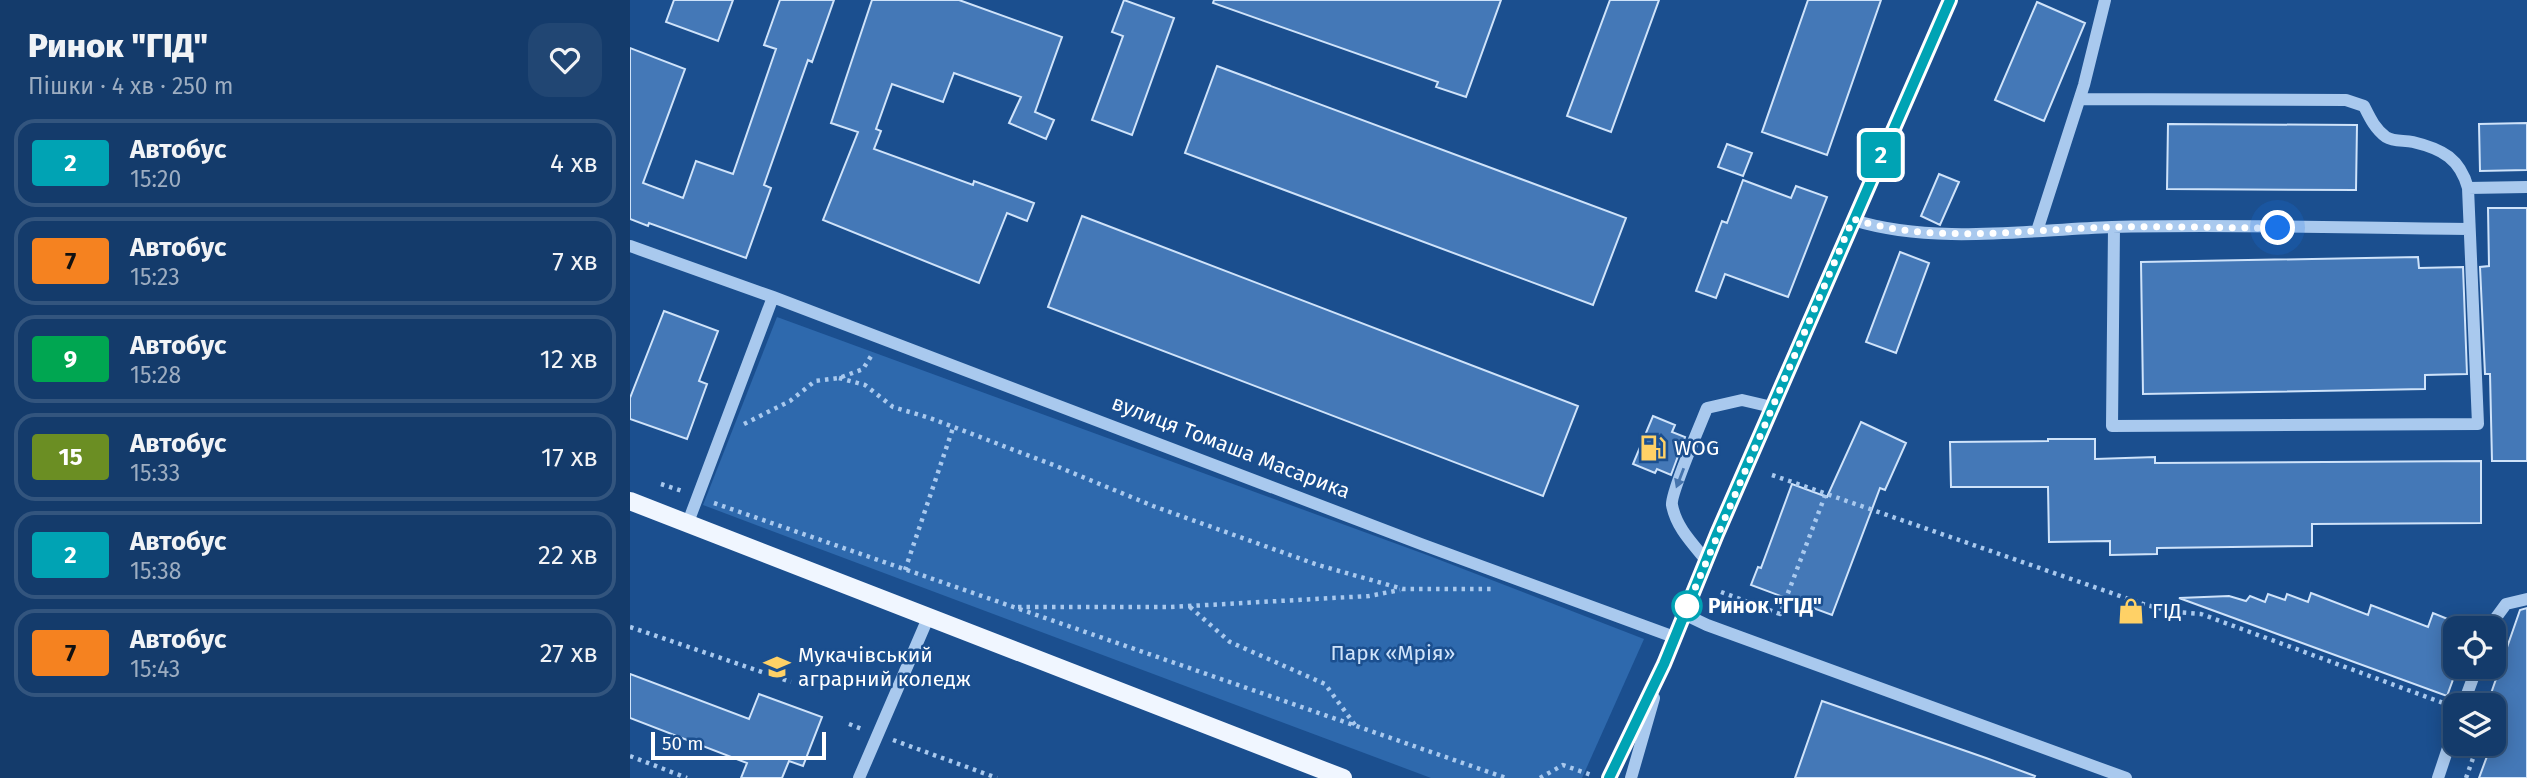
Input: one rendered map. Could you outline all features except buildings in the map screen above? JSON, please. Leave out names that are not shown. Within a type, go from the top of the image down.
[{"type":"main road","points":[[630,501],[1343,778]]},
{"type":"street","points":[[1631,778],[1674,637],[1950,0]]},
{"type":"street","points":[[2037,231],[2080,99],[2105,0]]},
{"type":"street","points":[[2080,99],[2346,100],[2364,106],[2375,127],[2389,139],[2415,142],[2450,156],[2463,170],[2468,188],[2479,424],[2112,426],[2114,227]]},
{"type":"street","points":[[2468,188],[2527,187]]},
{"type":"street","points":[[1853,219],[1878,227],[1937,233],[2114,227],[2469,229]]},
{"type":"street","name":"вулиця Томаша Масарика","points":[[630,246],[773,297],[1674,637]]},
{"type":"street","points":[[687,525],[773,297]]},
{"type":"street","points":[[1706,560],[1680,527],[1671,501],[1707,408],[1742,400],[1772,407]]},
{"type":"street","points":[[2497,616],[2506,604],[2527,599]]},
{"type":"street","points":[[1684,614],[1707,625],[2126,778]]},
{"type":"street","points":[[859,778],[928,618]]},
{"type":"street","points":[[1609,778],[1664,664]]},
{"type":"street","points":[[2438,778],[2445,756]]},
{"type":"path","points":[[742,425],[790,401],[815,381],[839,378],[863,369],[882,339]]},
{"type":"path","points":[[839,378],[865,385],[893,407],[930,418],[1231,534],[1318,565],[1403,589]]},
{"type":"path","points":[[905,570],[953,428]]},
{"type":"path","points":[[1772,475],[2146,605],[2201,614],[2443,703]]},
{"type":"path","points":[[661,484],[1506,778]]},
{"type":"path","points":[[1721,592],[1780,614],[1826,493]]},
{"type":"path","points":[[1013,607],[1189,606],[1369,596],[1403,589],[1487,590],[1514,578]]},
{"type":"path","points":[[1189,606],[1230,642],[1325,684],[1355,726]]},
{"type":"path","points":[[630,627],[791,682]]},
{"type":"path","points":[[849,724],[997,778]]},
{"type":"path","points":[[630,756],[687,778]]},
{"type":"path","points":[[2466,778],[2474,756]]},
{"type":"path","points":[[1540,778],[1563,765],[1602,778]]},
{"type":"green space","name":"Парк «Мрія»","points":[[777,317],[1427,555],[1644,639],[1582,778],[1431,778],[703,505]]},
{"type":"bus line","name":"2","points":[[1609,778],[1664,664],[1717,534],[1950,0]]},
{"type":"place","name":"WOG","points":[[1653,448]]},
{"type":"place","name":"Ринок \"ГІД\"","points":[[1687,606]]},
{"type":"place","name":"ГІД","points":[[2131,611]]},
{"type":"place","name":"Мукачівський аграрний коледж","points":[[777,667]]},
{"type":"route","points":[[1687,606],[1684,614],[1853,219],[1878,227],[1937,233],[2114,227],[2278,228]]}]
